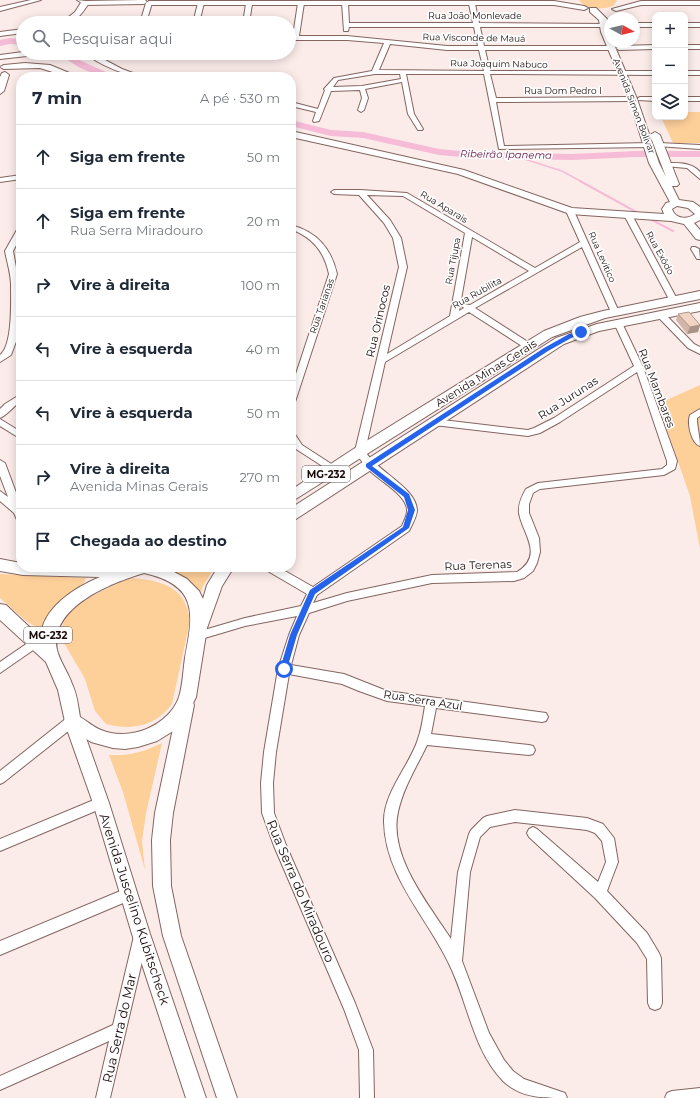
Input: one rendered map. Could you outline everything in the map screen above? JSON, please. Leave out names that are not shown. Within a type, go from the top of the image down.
[{"type":"main road","points":[[574,0],[578,5],[584,8]]},
{"type":"main road","points":[[613,12],[622,4],[621,0]]},
{"type":"main road","points":[[644,0],[700,1]]},
{"type":"main road","points":[[147,1],[250,4],[554,3],[593,10],[615,9],[641,3],[700,1]]},
{"type":"main road","points":[[75,16],[78,14],[83,2]]},
{"type":"main road","name":"Avenida Simon Bolivar","points":[[593,10],[604,20]]},
{"type":"main road","name":"Avenida Simon Bolivar","points":[[617,48],[655,147],[666,164],[682,203]]},
{"type":"main road","points":[[0,58],[14,56]]},
{"type":"main road","points":[[0,91],[2,69],[14,56]]},
{"type":"main road","points":[[2,69],[33,64],[50,66],[64,72]]},
{"type":"main road","points":[[296,135],[461,172],[570,211],[674,218],[687,221],[699,218],[698,209],[682,203]]},
{"type":"main road","name":"Avenida Simon Bolivar","points":[[655,147],[654,163],[682,203]]},
{"type":"main road","points":[[674,218],[668,214],[667,209],[670,205],[700,202]]},
{"type":"main road","points":[[687,221],[700,237]]},
{"type":"main road","name":"Avenida Minas Gerais","points":[[296,494],[360,451],[528,346],[567,326],[617,317],[700,295]]},
{"type":"main road","name":"Avenida Minas Gerais","points":[[296,512],[560,341],[617,317],[662,316],[700,307]]},
{"type":"main road","name":"MG-232","points":[[0,565],[16,566]]},
{"type":"main road","name":"MG-232","points":[[72,721],[67,694],[53,659],[48,638],[49,628],[63,608],[90,588],[126,572]]},
{"type":"main road","points":[[165,572],[174,577],[188,589],[197,603],[199,611],[198,636],[164,813],[161,840],[162,886],[172,936],[227,1098]]},
{"type":"main road","points":[[198,636],[215,585],[223,572]]},
{"type":"main road","name":"MG-232","points":[[0,610],[53,659]]},
{"type":"main road","points":[[72,721],[100,738],[116,741],[137,739],[162,730],[175,721],[186,703]]},
{"type":"main road","name":"Avenida Juscelino Kubitscheck","points":[[72,721],[101,803],[130,893],[141,934],[196,1098]]},
{"type":"street","points":[[0,9],[38,0]]},
{"type":"street","points":[[83,2],[147,1],[144,16]]},
{"type":"street","points":[[197,16],[200,3]]},
{"type":"street","points":[[296,38],[301,3]]},
{"type":"street","points":[[344,3],[347,38]]},
{"type":"street","points":[[247,16],[250,4]]},
{"type":"street","points":[[472,4],[493,100],[501,148],[700,147]]},
{"type":"street","name":"Rua João Monlevade","points":[[346,25],[604,24]]},
{"type":"street","points":[[640,25],[652,25]]},
{"type":"street","points":[[688,25],[700,25]]},
{"type":"street","points":[[0,34],[16,32]]},
{"type":"street","name":"Rua Visconde de Mauá","points":[[296,38],[347,38],[419,46],[481,48],[604,46]]},
{"type":"street","points":[[376,72],[378,62],[388,42]]},
{"type":"street","name":"Rua Visconde de Mauá","points":[[640,47],[652,47]]},
{"type":"street","points":[[688,47],[700,47]]},
{"type":"street","points":[[101,60],[126,72]]},
{"type":"street","points":[[402,71],[411,114],[420,129]]},
{"type":"street","name":"Rua Joaquim Nabuco","points":[[327,89],[336,79],[376,72],[652,73]]},
{"type":"street","points":[[688,73],[700,73]]},
{"type":"street","points":[[316,121],[327,89],[362,88],[404,80]]},
{"type":"street","points":[[361,110],[365,98],[362,88]]},
{"type":"street","name":"Rua Dom Pedro I","points":[[493,100],[652,99]]},
{"type":"street","points":[[688,99],[700,99]]},
{"type":"street","points":[[296,105],[320,111]]},
{"type":"street","points":[[666,164],[691,166],[695,168],[700,177]]},
{"type":"street","points":[[0,180],[16,178]]},
{"type":"street","name":"Rua Aparais","points":[[334,192],[406,194],[535,271]]},
{"type":"street","name":"Rua Orinocos","points":[[360,192],[387,222],[397,238],[403,267],[360,451]]},
{"type":"street","name":"Rua Levitico","points":[[570,211],[617,317]]},
{"type":"street","name":"Rua Exôdo","points":[[628,215],[674,301]]},
{"type":"street","name":"Rua Tarianas","points":[[296,229],[318,241],[325,249],[330,259],[333,274],[296,387]]},
{"type":"street","name":"Rua Tijupa","points":[[454,317],[456,298],[469,232]]},
{"type":"street","points":[[0,359],[8,353],[13,339],[15,284],[9,251],[16,239]]},
{"type":"street","name":"Rua Rubilita","points":[[381,361],[454,317],[584,243]]},
{"type":"street","points":[[695,249],[700,256]]},
{"type":"street","points":[[456,298],[470,309],[528,346]]},
{"type":"street","points":[[662,316],[691,346],[700,351]]},
{"type":"street","name":"Rua Mambares","points":[[617,317],[639,367],[672,462]]},
{"type":"street","name":"Rua Jurunas","points":[[434,422],[528,433],[537,431],[557,420],[639,367]]},
{"type":"street","points":[[0,415],[16,400]]},
{"type":"street","points":[[700,412],[693,417],[692,422],[700,444]]},
{"type":"street","points":[[0,422],[16,433]]},
{"type":"street","points":[[296,442],[299,447],[333,469]]},
{"type":"street","points":[[279,572],[313,592],[406,528],[412,510],[406,496],[368,465],[360,451]]},
{"type":"street","name":"Rua Terenas","points":[[198,636],[245,622],[305,610],[347,597],[432,578],[514,577],[524,575],[532,564],[534,550],[534,538],[527,525],[524,510],[529,491],[538,486],[664,472],[672,467],[672,462]]},
{"type":"street","points":[[0,463],[16,507]]},
{"type":"street","points":[[0,495],[16,512]]},
{"type":"street","name":"Rua Serra do Miradouro","points":[[313,592],[294,635],[284,669],[270,752],[267,783],[268,813],[280,846],[350,1008],[366,1050],[367,1098]]},
{"type":"street","points":[[0,668],[35,643]]},
{"type":"street","name":"Rua Serra Azul","points":[[284,669],[344,679],[363,688],[388,696],[542,717]]},
{"type":"street","points":[[431,702],[424,739],[393,805],[390,820],[391,840],[403,872],[455,961],[472,1008],[494,1059],[508,1076],[524,1087],[560,1098]]},
{"type":"street","points":[[0,778],[72,721]]},
{"type":"street","points":[[424,739],[529,750]]},
{"type":"street","points":[[0,845],[101,803]]},
{"type":"street","points":[[455,961],[464,872],[476,834],[487,822],[515,816],[587,824],[599,828],[608,838],[612,862],[600,893]]},
{"type":"street","points":[[533,833],[600,893],[642,938],[654,958],[655,1003]]},
{"type":"street","points":[[0,948],[130,893]]},
{"type":"street","name":"Rua Serra do Mar","points":[[102,1098],[141,934]]},
{"type":"street","points":[[0,1083],[117,1030]]},
{"type":"street","points":[[672,1098],[700,1095]]},
{"type":"shaded area","points":[[579,0],[617,1],[613,6],[594,8],[585,6]]},
{"type":"shaded area","points":[[688,112],[700,112],[700,143],[673,143],[662,120],[688,120]]},
{"type":"shaded area","points":[[700,385],[700,549],[690,496],[658,404]]},
{"type":"shaded area","points":[[175,572],[212,572],[203,586],[199,598],[182,577]]},
{"type":"shaded area","points":[[0,574],[86,578],[83,585],[59,606],[46,628],[39,629],[26,621],[0,598]]},
{"type":"shaded area","points":[[132,578],[153,581],[171,588],[178,593],[188,609],[190,621],[172,704],[159,717],[151,722],[134,727],[125,727],[106,724],[95,711],[85,679],[60,636],[66,617],[73,608],[118,583]]},
{"type":"shaded area","points":[[162,743],[146,813],[142,841],[145,870],[123,792],[109,755],[136,753]]},
{"type":"building","points":[[689,312],[700,325],[690,327],[678,314]]},
{"type":"waterway","name":"Ribeirão Ipanema","points":[[0,43],[16,41]]},
{"type":"waterway","name":"Ribeirão Ipanema","points":[[73,60],[100,72]]},
{"type":"waterway","name":"Ribeirão Ipanema","points":[[296,124],[331,133],[363,135],[439,152],[472,155],[572,157],[636,154],[700,154]]},
{"type":"waterway","points":[[518,157],[562,171],[582,182]]},
{"type":"waterway","points":[[580,181],[640,214]]},
{"type":"waterway","points":[[650,219],[673,231]]},
{"type":"route","points":[[284,669],[294,635],[313,592],[406,528],[412,510],[406,496],[368,465],[546,349],[581,332]]}]
